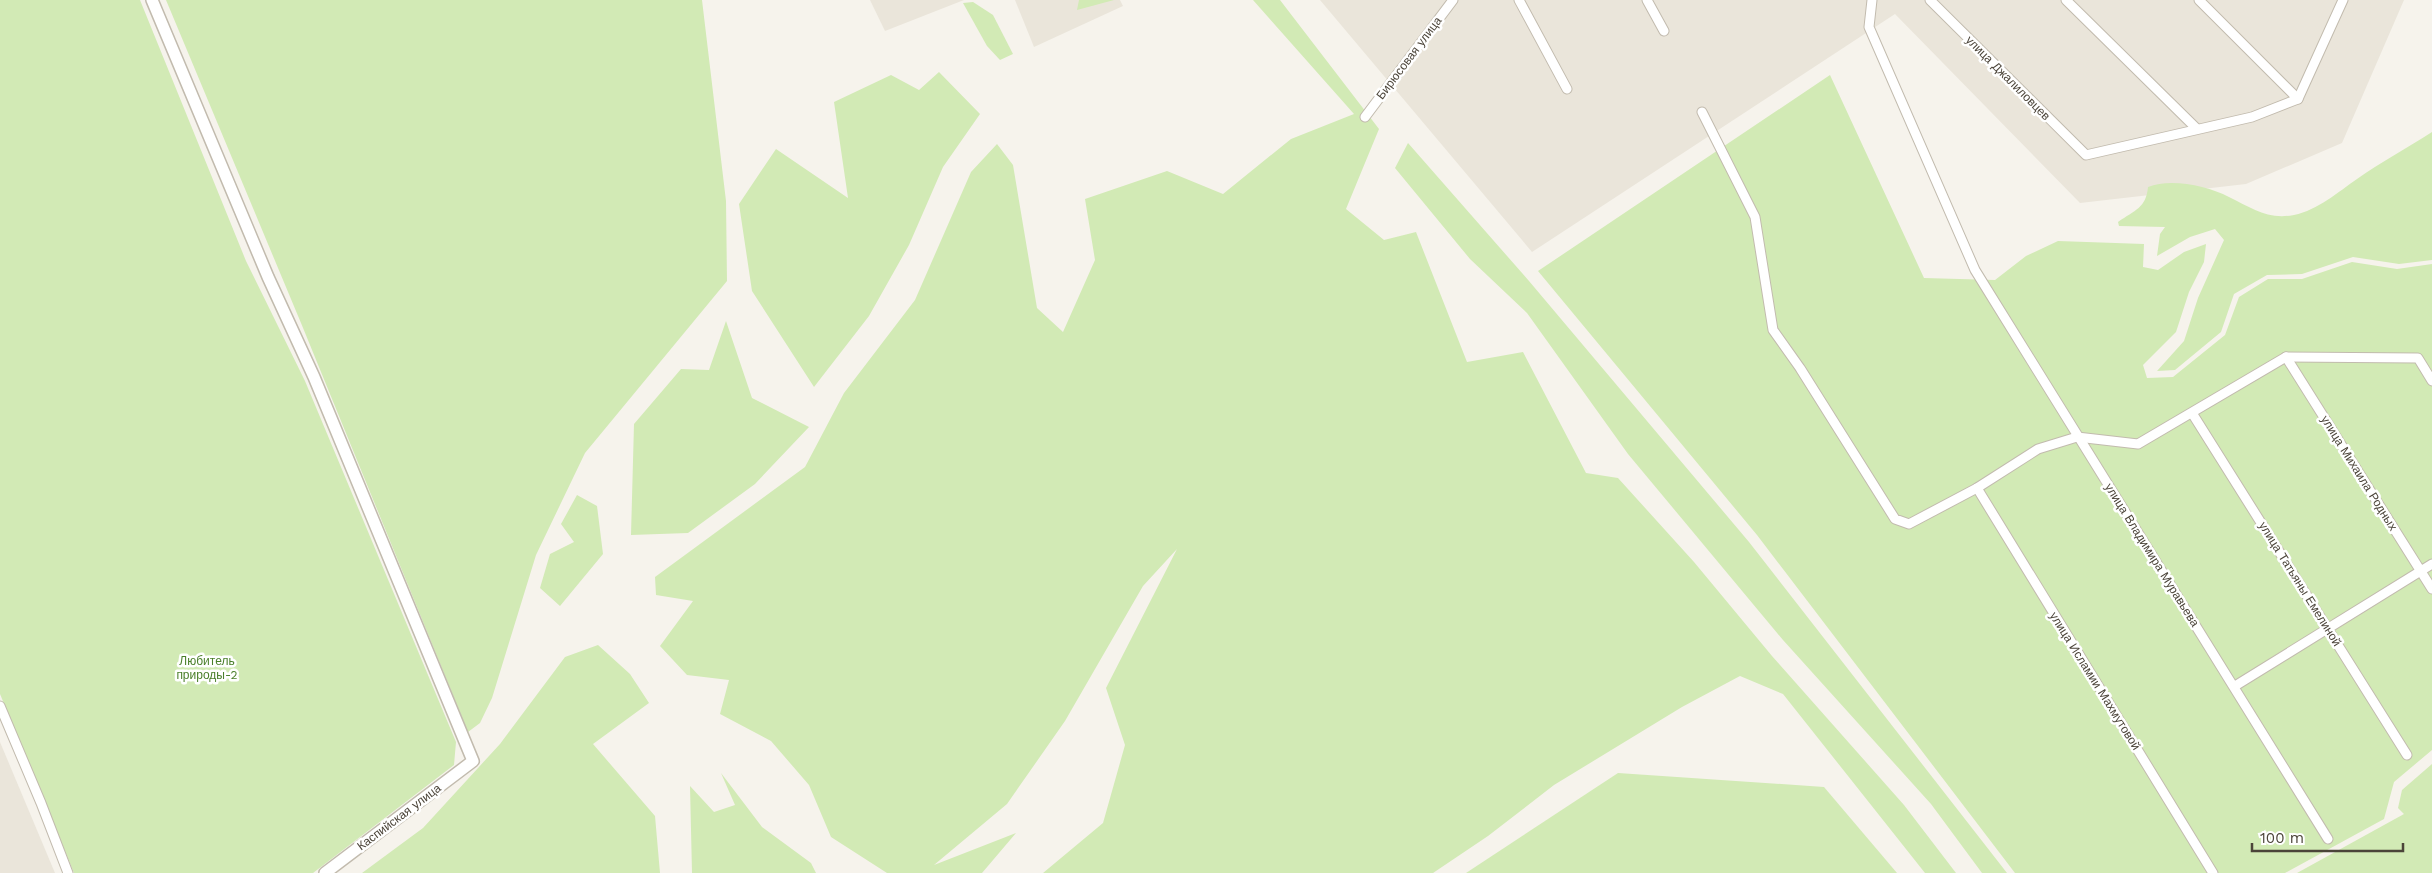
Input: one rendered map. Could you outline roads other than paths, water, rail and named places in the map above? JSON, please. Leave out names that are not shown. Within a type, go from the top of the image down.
[{"type":"street","name":"Каспийская улица","points":[[152,0],[268,277],[318,386],[473,761],[325,873]]},
{"type":"street","name":"Бирюсовая улица","points":[[1366,117],[1453,0]]},
{"type":"street","points":[[1519,0],[1567,89]]},
{"type":"street","points":[[1647,0],[1664,31]]},
{"type":"street","name":"улица Владимира Муравьева","points":[[1872,0],[1869,27],[1975,270],[2077,437],[2235,686],[2328,839]]},
{"type":"street","name":"улица Джалиловцев","points":[[1930,0],[2086,155],[2196,128]]},
{"type":"street","points":[[2066,0],[2196,128],[2252,117],[2298,99],[2343,1]]},
{"type":"street","points":[[2198,0],[2298,99]]},
{"type":"street","points":[[1702,112],[1755,217],[1773,330],[1800,368],[1895,519],[1909,524],[1977,488],[2038,449],[2077,437],[2138,444],[2286,357],[2418,358],[2432,381]]},
{"type":"street","name":"улица Михаила Родных","points":[[2286,357],[2432,589]]},
{"type":"street","name":"улица Татьяны Емелиной","points":[[2192,413],[2407,755]]},
{"type":"street","name":"улица Исламии Махмутовой","points":[[1977,488],[2213,873]]},
{"type":"street","points":[[2235,686],[2432,564]]},
{"type":"street","points":[[0,706],[68,873]]},
{"type":"park label","name":"Любитель природы-2","points":[[207,668]]}]
